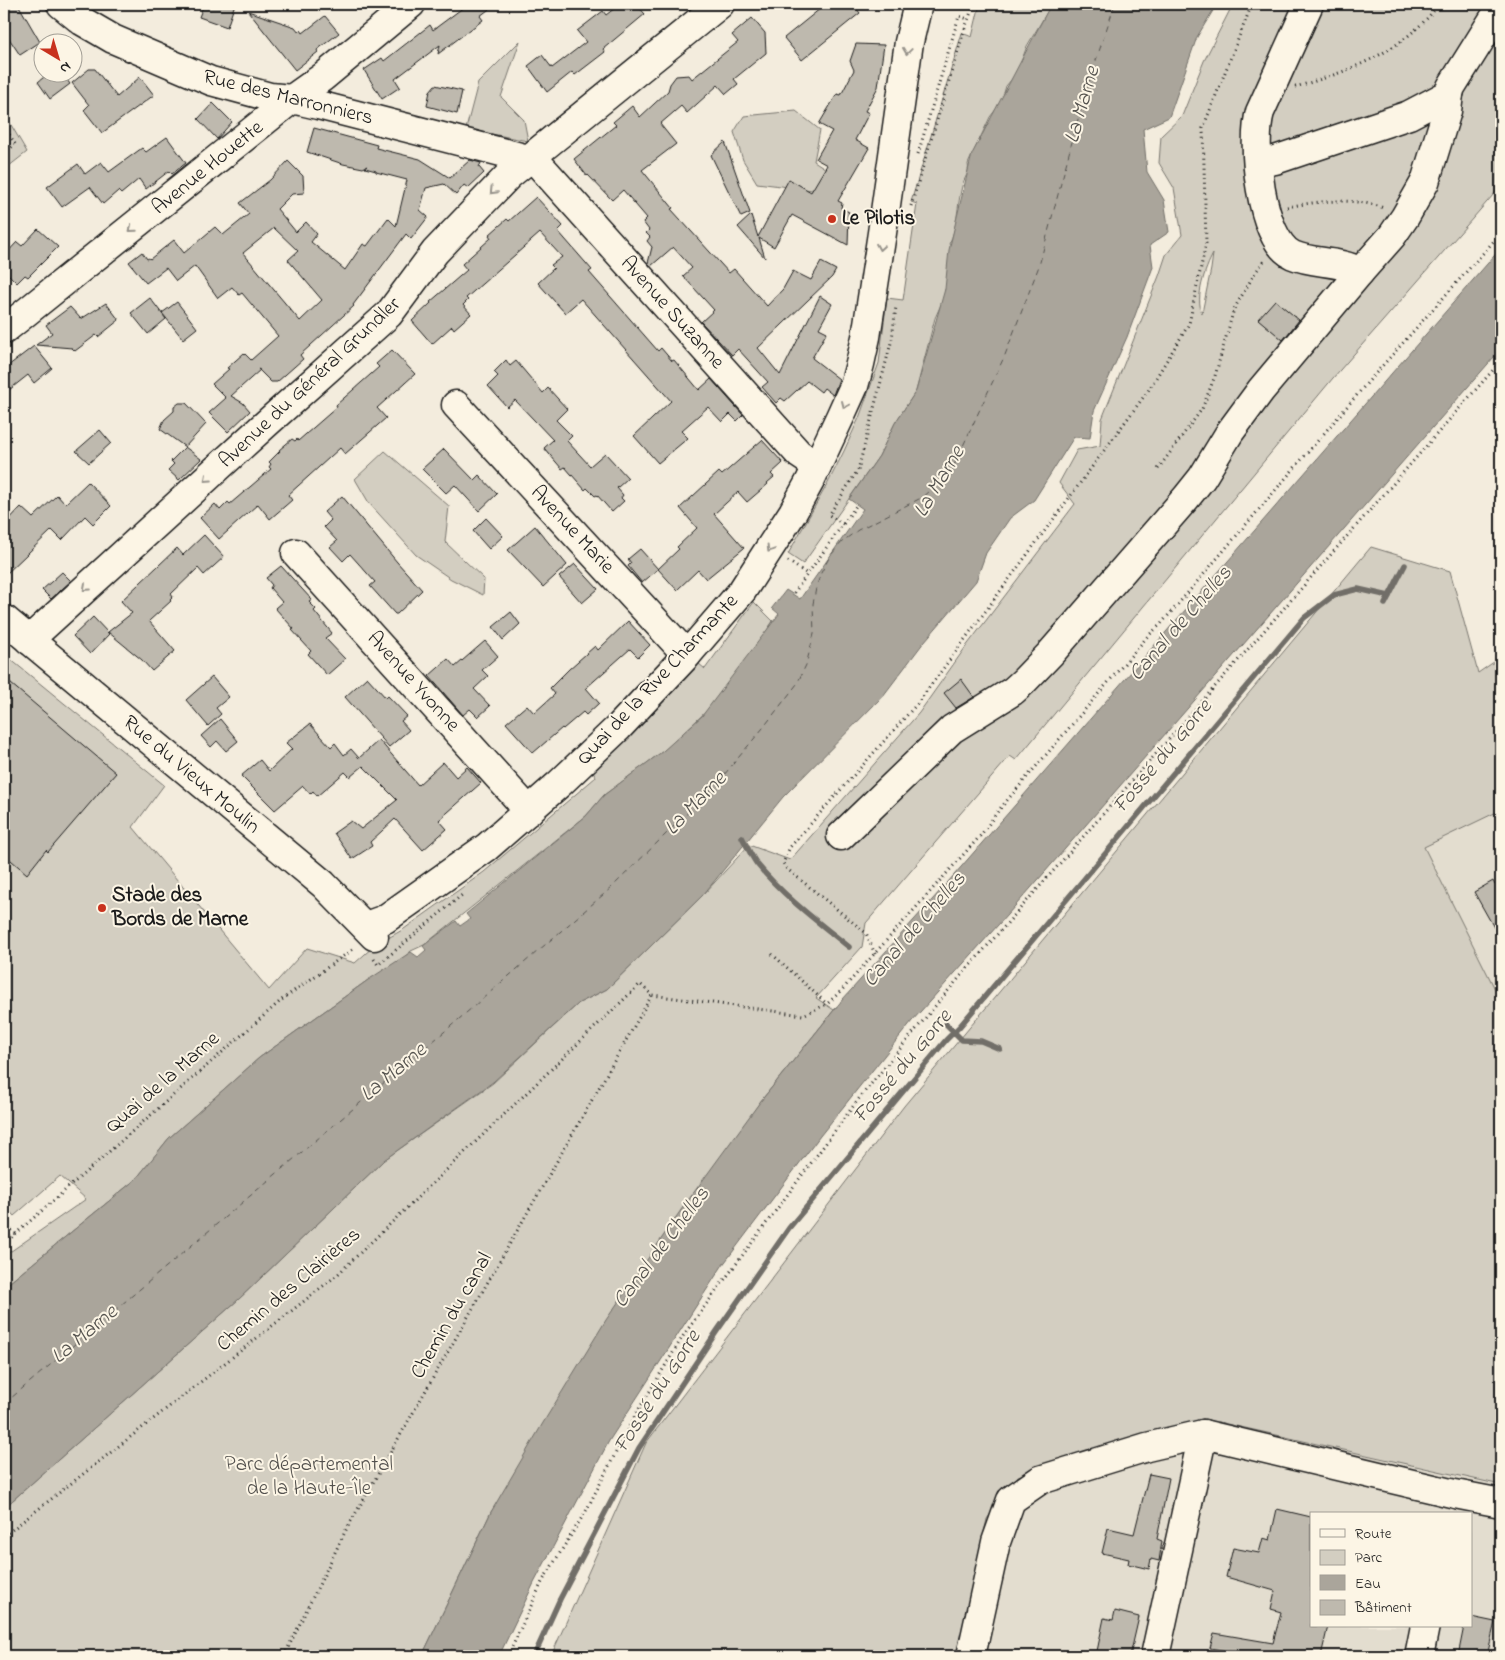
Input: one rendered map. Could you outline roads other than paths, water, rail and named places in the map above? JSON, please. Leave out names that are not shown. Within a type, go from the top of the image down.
[{"type":"street","name":"Rue des Marronniers","points":[[61,4],[82,21],[112,39],[211,81],[270,97],[292,99],[529,158]]},
{"type":"street","name":"Avenue Houette","points":[[4,330],[412,4]]},
{"type":"street","name":"Avenue du Général Grundler","points":[[29,640],[389,314],[435,252],[493,190],[529,158],[720,4]]},
{"type":"street","name":"Quai de la Rive Charmante","points":[[370,931],[487,847],[529,811],[619,726],[687,655],[742,591],[779,534],[817,466],[854,386],[862,355],[909,42],[918,4]]},
{"type":"street","points":[[1309,4],[1256,124],[1255,142],[1266,212],[1272,230],[1281,245],[1292,254],[1348,266],[1360,272]]},
{"type":"street","points":[[841,836],[952,729],[1013,691],[1050,654],[1196,484],[1261,390],[1392,236],[1425,182],[1447,111],[1449,94],[1494,6]]},
{"type":"street","points":[[1258,163],[1275,160],[1386,124],[1409,115],[1449,94]]},
{"type":"street","name":"Avenue Suzanne","points":[[529,158],[536,161],[799,454],[817,466]]},
{"type":"street","name":"Avenue Marie","points":[[456,405],[687,655]]},
{"type":"street","name":"Avenue Yvonne","points":[[296,553],[529,811]]},
{"type":"street","name":"Rue du Vieux Moulin","points":[[4,619],[323,884],[370,931]]},
{"type":"street","points":[[1155,1656],[1202,1434]]},
{"type":"street","points":[[971,1656],[996,1542],[1011,1500],[1040,1480],[1147,1447],[1202,1434],[1453,1504],[1501,1503]]},
{"type":"street","points":[[1419,1656],[1425,1628]]},
{"type":"water","name":"La Marne","points":[[1051,4],[1217,4],[1197,37],[1169,117],[1143,129],[1147,172],[1164,200],[1169,232],[1150,245],[1153,267],[1127,337],[1094,411],[1090,438],[1074,437],[1034,500],[1010,518],[986,553],[976,581],[924,642],[883,696],[783,797],[703,895],[607,989],[579,1003],[493,1082],[384,1160],[239,1299],[4,1508],[4,1287],[136,1179],[169,1138],[259,1058],[368,980],[411,952],[418,957],[426,950],[423,946],[456,921],[460,926],[470,919],[466,914],[586,816],[604,795],[663,751],[702,716],[779,614],[772,608],[786,590],[800,599],[863,509],[849,499],[879,456],[895,423],[916,391],[945,289],[949,250],[972,154]]},
{"type":"water","name":"Canal de Chelles","points":[[1501,248],[1501,349],[1024,896],[912,1021],[820,1136],[722,1266],[609,1441],[534,1583],[499,1656],[422,1656],[491,1512],[543,1423],[606,1320],[681,1210],[760,1102],[843,999],[941,890]]},
{"type":"waterway","points":[[1385,604],[1405,565]]},
{"type":"waterway","name":"Fossé du Gorre","points":[[534,1656],[560,1599],[639,1448],[789,1228],[1304,618],[1334,595],[1358,589],[1389,596]]},
{"type":"waterway","points":[[742,837],[757,864],[767,876],[801,908],[849,947]]},
{"type":"waterway","points":[[946,1024],[962,1040],[981,1041],[1000,1049]]},
{"type":"place","name":"Le Pilotis","points":[[832,219]]},
{"type":"place","name":"Stade des Bords de Marne","points":[[102,908]]},
{"type":"park label","name":"Parc départemental de la Haute-Île","points":[[309,1477]]}]
